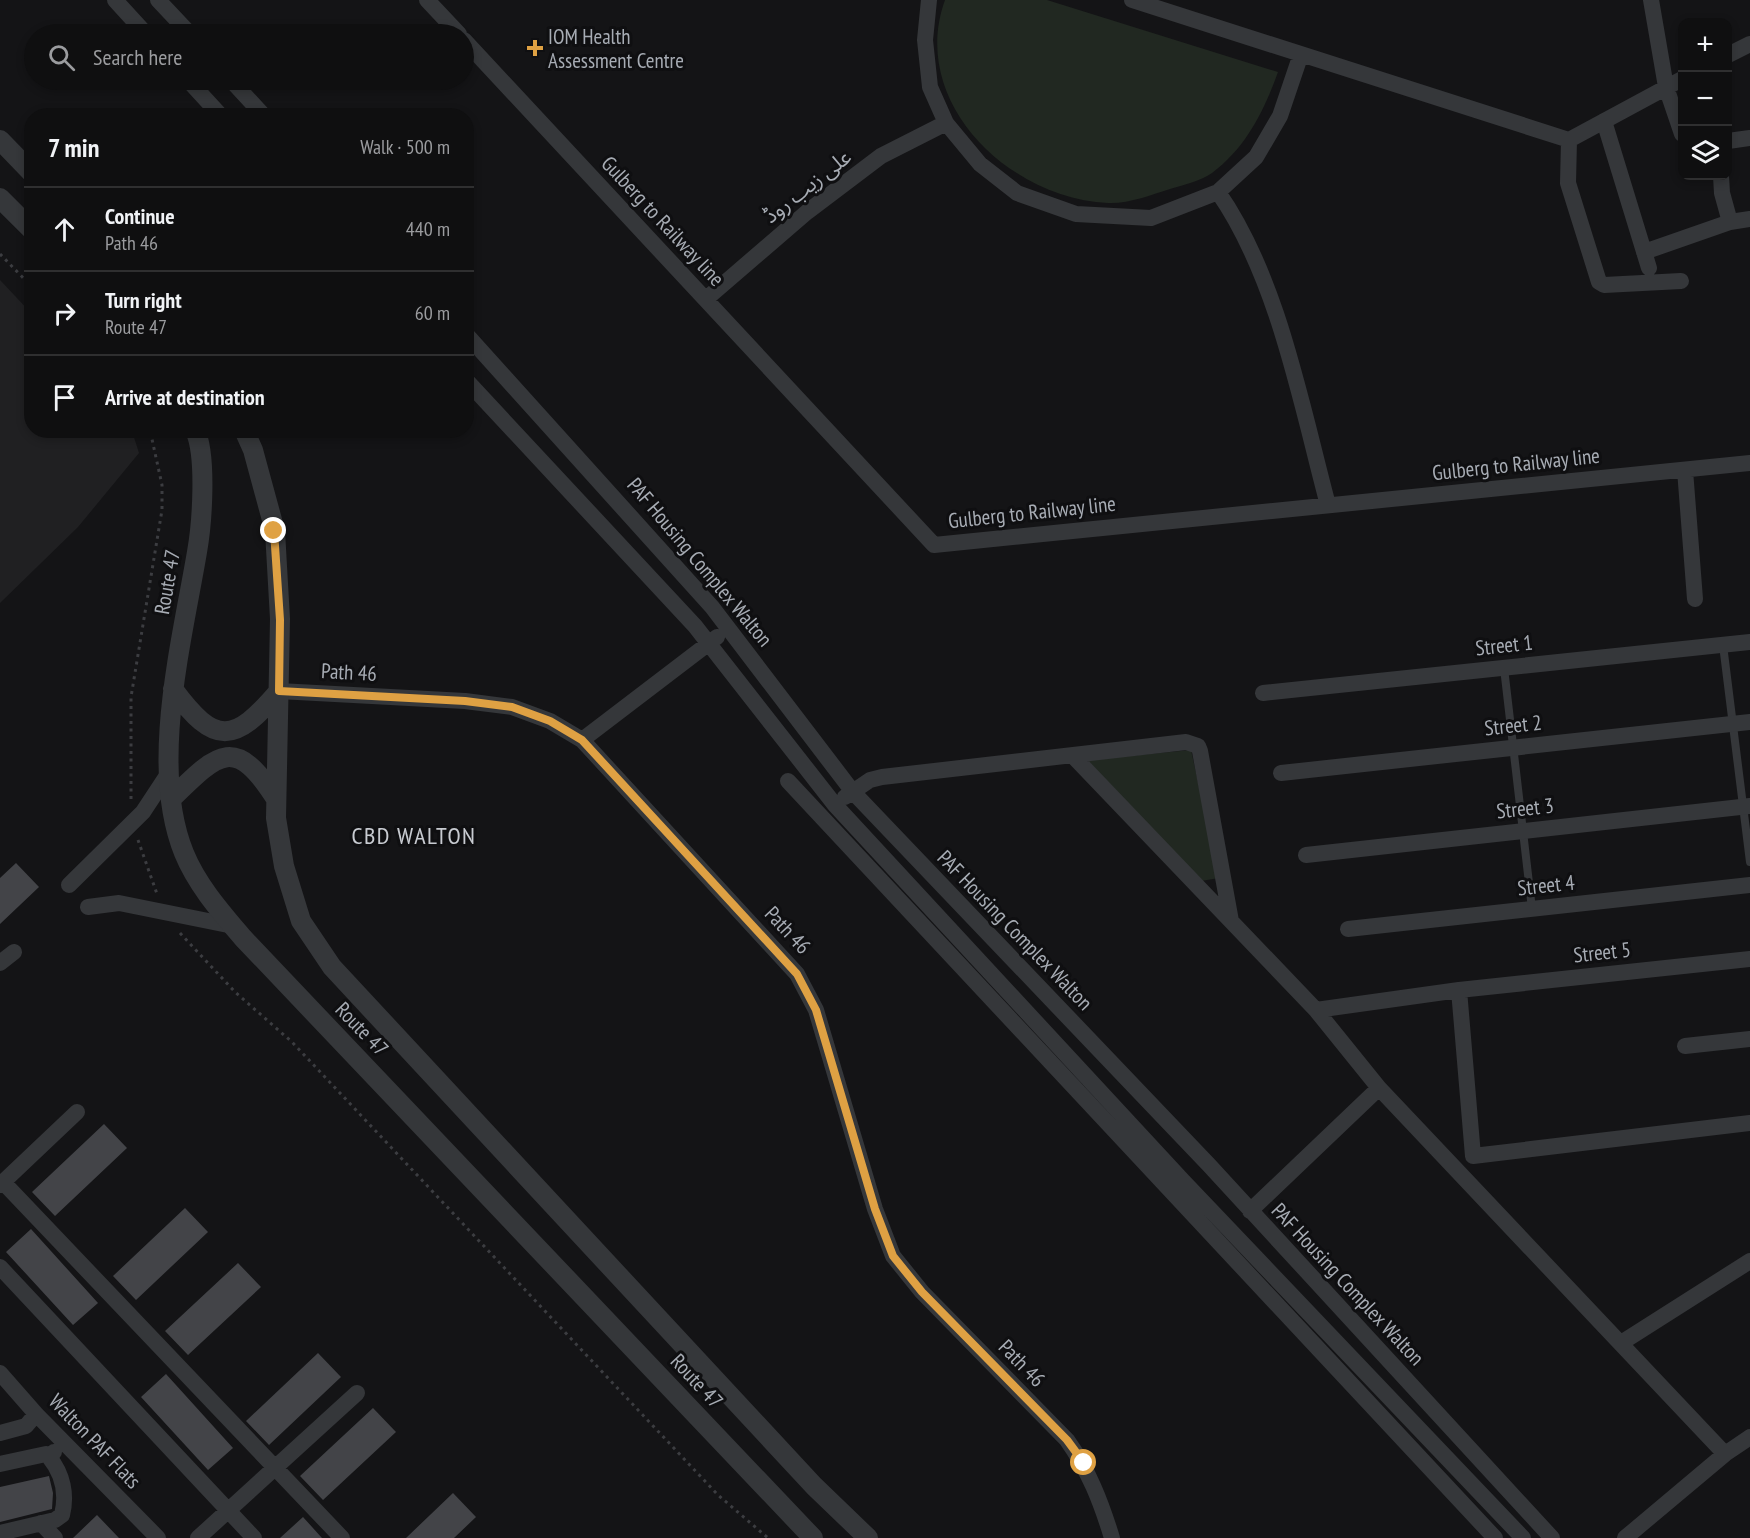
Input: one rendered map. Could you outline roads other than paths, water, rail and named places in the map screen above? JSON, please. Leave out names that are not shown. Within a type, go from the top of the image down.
[{"type":"street","points":[[115,0],[137,24]]},
{"type":"street","points":[[158,0],[181,24]]},
{"type":"street","points":[[426,0],[449,24]]},
{"type":"street","points":[[929,0],[925,40],[930,87],[946,123],[980,164],[1017,193],[1076,214],[1150,218],[1218,192],[1256,157],[1280,116],[1300,54]]},
{"type":"street","points":[[1132,0],[1569,140],[1678,81]]},
{"type":"street","points":[[1652,0],[1666,87],[1680,126]]},
{"type":"street","points":[[1732,53],[1750,44]]},
{"type":"street","name":"Gulberg to Railway line","points":[[474,51],[934,545],[1750,463]]},
{"type":"street","points":[[197,90],[213,108]]},
{"type":"street","points":[[240,90],[257,108]]},
{"type":"street","points":[[1604,121],[1649,268]]},
{"type":"street","name":"علی زیب روڈ","points":[[706,299],[807,212],[881,156],[946,123]]},
{"type":"street","points":[[1732,140],[1750,138]]},
{"type":"street","points":[[0,140],[24,165]]},
{"type":"street","points":[[1569,140],[1568,183],[1599,282],[1604,285],[1681,281]]},
{"type":"street","points":[[1721,180],[1722,193],[1730,222]]},
{"type":"street","points":[[1218,192],[1239,222],[1266,289],[1289,359],[1328,505]]},
{"type":"street","points":[[0,198],[24,222]]},
{"type":"street","points":[[1644,252],[1730,222],[1750,219]]},
{"type":"street","name":"PAF Housing Complex Walton","points":[[474,343],[567,442],[730,629],[853,792],[1250,1211],[1552,1538]]},
{"type":"street","points":[[474,389],[708,643],[836,805],[1184,1181],[1523,1538]]},
{"type":"street","name":"Route 47","points":[[196,438],[201,472],[202,524],[173,689],[170,771],[171,800],[184,852],[212,901],[233,926],[813,1538]]},
{"type":"street","name":"Route 47","points":[[248,438],[253,450],[274,531],[280,620],[276,818],[284,866],[302,921],[332,967],[814,1486],[868,1538]]},
{"type":"street","points":[[1685,470],[1695,599]]},
{"type":"street","points":[[582,740],[708,643],[730,629]]},
{"type":"street","name":"Street 1","points":[[1263,693],[1750,642]]},
{"type":"street","points":[[173,689],[202,725],[223,732],[242,728],[257,716],[279,691]]},
{"type":"street","name":"Path 46","points":[[279,691],[465,701],[512,707],[550,721],[582,740],[797,974],[816,1010],[875,1209],[893,1256],[922,1292],[1067,1440],[1084,1463],[1099,1496],[1112,1538]]},
{"type":"street","name":"Street 2","points":[[1281,773],[1750,722]]},
{"type":"street","points":[[822,818],[870,780],[882,777],[1186,742],[1198,746],[1231,921]]},
{"type":"street","points":[[171,800],[199,771],[214,761],[230,756],[248,763],[260,773],[276,800]]},
{"type":"street","points":[[1073,756],[1316,1010],[1379,1088],[1725,1454]]},
{"type":"street","points":[[69,885],[143,812],[170,771]]},
{"type":"street","points":[[788,781],[1495,1538]]},
{"type":"street","name":"Street 3","points":[[1306,855],[1747,806]]},
{"type":"street","name":"Street 4","points":[[1347,929],[1750,885]]},
{"type":"street","points":[[88,908],[119,903],[233,926]]},
{"type":"street","points":[[0,963],[14,952]]},
{"type":"street","name":"Street 5","points":[[1316,1010],[1459,990],[1750,959]]},
{"type":"street","points":[[1459,990],[1473,1156]]},
{"type":"street","points":[[1685,1046],[1750,1040]]},
{"type":"street","points":[[1250,1211],[1379,1088]]},
{"type":"street","points":[[77,1112],[2,1183],[342,1538]]},
{"type":"street","points":[[1457,1168],[1473,1156],[1750,1123]]},
{"type":"street","points":[[1621,1343],[1750,1261]]},
{"type":"street","points":[[0,1267],[254,1538]]},
{"type":"street","name":"Walton PAF Flats","points":[[0,1373],[36,1414],[158,1538]]},
{"type":"street","points":[[198,1538],[357,1392]]},
{"type":"street","points":[[0,1433],[26,1426],[36,1414]]},
{"type":"street","points":[[1625,1538],[1725,1454],[1750,1437]]},
{"type":"street","points":[[49,1457],[64,1442]]},
{"type":"street","points":[[0,1464],[46,1454],[62,1479],[64,1504],[62,1515],[41,1523],[0,1533]]},
{"type":"street","points":[[41,1523],[55,1538]]},
{"type":"lane","points":[[1723,645],[1747,806],[1750,862]]},
{"type":"lane","points":[[1504,668],[1532,909]]},
{"type":"place","name":"IOM Health Assessment Centre","points":[[535,48]]},
{"type":"district","name":"CBD WALTON","points":[[414,835]]}]
